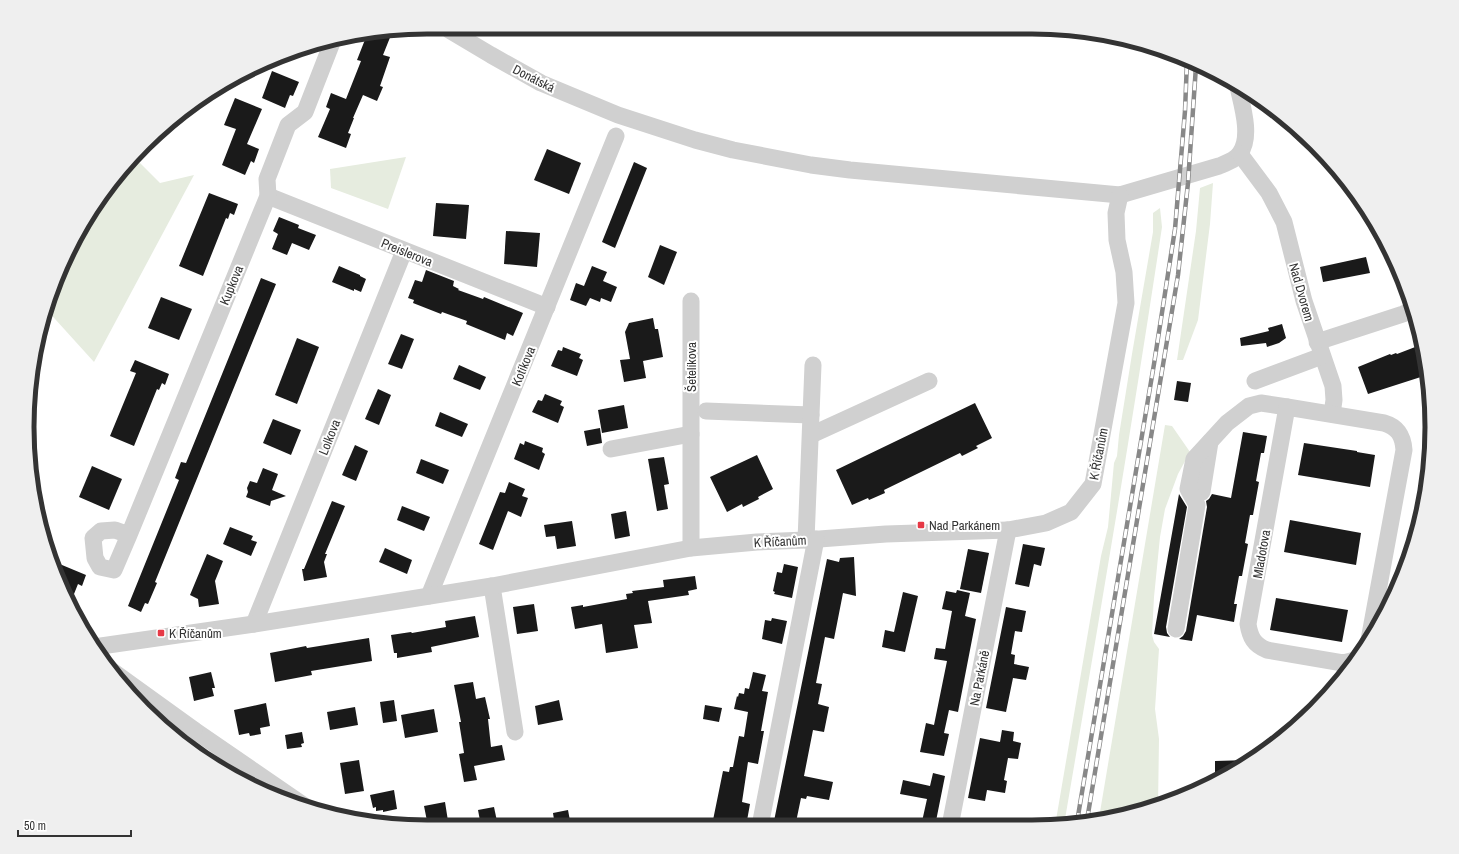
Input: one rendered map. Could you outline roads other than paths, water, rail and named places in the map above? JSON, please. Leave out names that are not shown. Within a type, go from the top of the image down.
[{"type":"street","name":"Donátská","points":[[456,34],[541,82],[623,117],[695,140],[733,150],[811,165],[1120,195]]},
{"type":"street","name":"Kupkova","points":[[129,535],[268,196],[267,179],[288,125],[305,112],[331,46]]},
{"type":"street","points":[[1120,195],[1219,166],[1240,154],[1245,144],[1246,131],[1239,93]]},
{"type":"street","name":"Kotíkova","points":[[428,596],[616,136]]},
{"type":"street","name":"Nad Dvorem","points":[[1240,154],[1269,193],[1284,222],[1304,301],[1320,349]]},
{"type":"street","name":"K Říčanům","points":[[100,645],[254,624],[492,586],[691,548],[757,542],[811,540],[886,534],[1008,530],[1046,523],[1071,512],[1093,484],[1126,303],[1124,272],[1117,240],[1116,212],[1120,195]]},
{"type":"street","name":"Preislerova","points":[[268,196],[547,307]]},
{"type":"street","name":"Lolkova","points":[[254,624],[404,250]]},
{"type":"street","name":"Šetelíkova","points":[[691,301],[691,548]]},
{"type":"street","points":[[1255,382],[1320,349],[1408,312]]},
{"type":"street","points":[[1320,349],[1333,386],[1334,400],[1332,414]]},
{"type":"street","points":[[761,820],[811,540],[811,435],[814,365]]},
{"type":"street","points":[[811,435],[929,380]]},
{"type":"street","points":[[1176,629],[1197,505],[1188,489],[1194,459],[1227,423],[1249,406],[1261,404],[1332,414],[1390,425],[1396,428],[1401,435],[1404,450],[1372,624]]},
{"type":"street","name":"Mladotova","points":[[1287,407],[1248,624],[1249,634],[1253,641],[1260,647],[1267,650],[1343,663],[1347,662]]},
{"type":"street","points":[[706,411],[812,415]]},
{"type":"street","points":[[611,449],[691,434]]},
{"type":"street","points":[[1202,492],[1210,442]]},
{"type":"street","name":"Na Parkáně","points":[[951,820],[1008,530]]},
{"type":"street","points":[[492,586],[515,732]]},
{"type":"street","points":[[141,696],[189,737],[279,791]]},
{"type":"railway","points":[[1078,817],[1154,364],[1175,229],[1185,111],[1187,66]]},
{"type":"railway","points":[[1088,816],[1178,275],[1188,183],[1196,70]]},
{"type":"place","name":"Nad Parkánem","points":[[921,525]]},
{"type":"place","name":"K Říčanům","points":[[161,633]]}]
